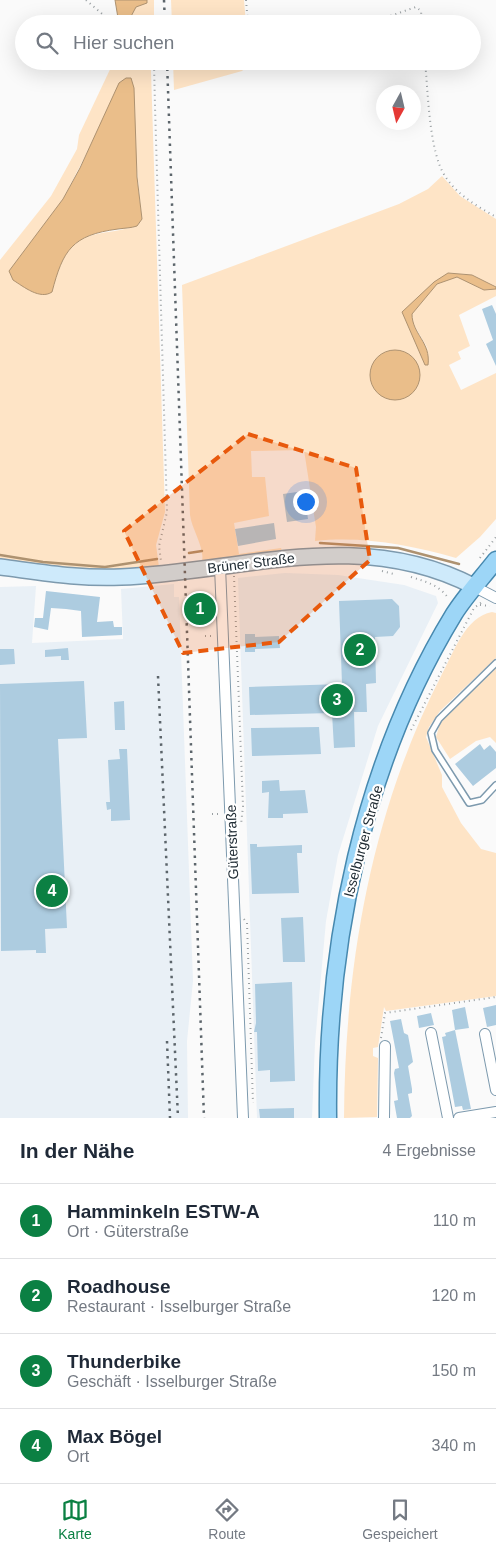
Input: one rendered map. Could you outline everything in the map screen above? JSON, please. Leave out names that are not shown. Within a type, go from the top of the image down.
[{"type":"main road","name":"Brüner Straße","points":[[0,567],[90,577],[227,570],[288,556],[376,558],[427,567],[452,576],[474,587]]},
{"type":"main road","name":"Isselburger Straße","points":[[328,1118],[328,1077],[335,980],[348,895],[368,814],[410,697],[428,660],[468,606],[474,587],[496,560]]},
{"type":"street","name":"Güterstraße","points":[[227,570],[243,1118]]},
{"type":"street","name":"Brüner Straße","points":[[474,587],[495,603]]},
{"type":"street","points":[[431,1032],[448,1118]]},
{"type":"street","points":[[485,1034],[496,1090]]},
{"type":"street","points":[[384,1118],[385,1046]]},
{"type":"street","points":[[459,1118],[496,1112]]},
{"type":"lane","points":[[496,663],[439,718],[431,733],[435,750],[469,803],[482,800],[496,785]]},
{"type":"path","points":[[86,0],[103,15]]},
{"type":"path","points":[[246,0],[247,15]]},
{"type":"path","points":[[393,15],[416,7],[421,11],[421,15]]},
{"type":"path","points":[[154,70],[168,512],[159,546],[162,574]]},
{"type":"path","points":[[426,70],[434,146],[443,174],[473,203],[496,217]]},
{"type":"path","points":[[227,570],[243,806],[242,822],[239,828]]},
{"type":"path","points":[[381,571],[396,574]]},
{"type":"path","points":[[410,577],[433,584],[442,589],[450,600],[468,606],[495,603]]},
{"type":"path","points":[[407,738],[468,606]]},
{"type":"path","points":[[241,913],[247,922],[253,1108]]},
{"type":"path","points":[[385,1046],[380,1042],[385,1013],[496,997]]},
{"type":"highlighted area","points":[[248,434],[356,468],[370,560],[279,642],[183,653],[124,531]]},
{"type":"shaded area","points":[[115,0],[147,0],[147,3],[136,7],[132,15],[118,15]]},
{"type":"shaded area","points":[[147,0],[154,0],[154,15],[132,15],[136,7],[147,3]]},
{"type":"shaded area","points":[[171,0],[244,0],[245,15],[172,15]]},
{"type":"shaded area","points":[[110,70],[151,70],[165,512],[156,545],[159,567],[101,573],[0,561],[0,260],[51,196],[77,149],[79,135]],"holes":[[[94,139],[135,152],[142,219],[137,226],[98,234],[78,241],[62,260],[56,276],[13,280],[10,270],[63,199]]]},
{"type":"shaded area","points":[[173,70],[243,70],[242,71],[174,90]]},
{"type":"shaded area","points":[[126,78],[131,78],[134,88],[137,177],[142,219],[137,226],[102,232],[80,240],[72,247],[60,265],[52,292],[37,294],[32,292],[13,280],[9,271],[63,199],[80,168],[119,83]]},
{"type":"shaded area","points":[[442,176],[460,196],[496,219],[496,287],[472,275],[448,273],[402,312],[429,351],[413,323],[412,314],[437,284],[457,277],[484,290],[496,289],[496,296],[459,315],[470,346],[458,352],[461,359],[449,365],[461,390],[496,373],[496,519],[480,537],[456,558],[386,543],[351,540],[315,541],[316,527],[304,450],[251,451],[252,477],[265,477],[269,516],[234,523],[239,554],[281,548],[282,551],[188,566],[189,562],[202,561],[202,550],[190,515],[182,285],[399,204],[428,189]],"holes":[[[371,369],[420,375],[418,385],[379,394],[373,386]]]},
{"type":"shaded area","points":[[448,273],[472,275],[496,287],[496,289],[484,290],[457,277],[437,284],[412,314],[415,327],[427,350],[428,365],[425,365],[402,312],[434,282]]},
{"type":"shaded area","points":[[390,350],[400,350],[413,357],[420,370],[420,380],[413,393],[400,400],[390,400],[381,396],[374,389],[370,380],[370,370],[374,361],[381,354]]},
{"type":"shaded area","points":[[285,573],[338,575],[404,585],[436,596],[438,603],[378,726],[338,855],[326,921],[315,1043],[312,1118],[257,1118],[238,578]]},
{"type":"shaded area","points":[[174,584],[174,597],[179,597],[193,981],[187,1041],[188,1118],[0,1118],[0,587],[36,586],[32,643],[123,639],[121,589]]},
{"type":"shaded area","points":[[492,612],[496,613],[496,658],[440,711],[429,727],[426,737],[442,775],[442,787],[461,823],[481,849],[496,853],[496,996],[386,1011],[384,1007],[378,1047],[373,1048],[373,1056],[378,1058],[377,1117],[344,1118],[350,1003],[357,946],[367,890],[380,835],[397,780],[417,726],[451,656],[467,628],[483,615]]},
{"type":"shaded area","points":[[496,668],[496,743],[490,737],[476,741],[450,759],[436,737],[441,720]]},
{"type":"building","points":[[492,305],[496,314],[496,366],[486,344],[493,340],[482,309]]},
{"type":"building","points":[[304,491],[308,519],[287,522],[283,494]]},
{"type":"building","points":[[274,523],[276,539],[238,546],[235,529]]},
{"type":"building","points":[[46,591],[100,597],[97,622],[113,621],[114,627],[122,627],[122,635],[82,637],[81,611],[66,609],[51,608],[48,630],[34,627],[35,618],[43,618]]},
{"type":"building","points":[[392,599],[399,606],[400,627],[393,636],[375,637],[376,683],[366,684],[367,712],[354,712],[355,747],[334,748],[332,713],[250,715],[249,687],[342,684],[339,601]]},
{"type":"building","points":[[204,600],[204,617],[196,618],[195,601]]},
{"type":"building","points":[[245,634],[255,634],[255,637],[279,636],[280,648],[255,649],[255,652],[245,652]]},
{"type":"building","points":[[68,648],[69,660],[61,660],[61,656],[45,657],[45,650]]},
{"type":"building","points":[[0,649],[14,649],[15,664],[0,665]]},
{"type":"building","points":[[84,681],[87,738],[58,739],[67,928],[45,929],[46,953],[36,953],[36,950],[1,951],[0,684]]},
{"type":"building","points":[[124,701],[125,730],[115,730],[114,702]]},
{"type":"building","points":[[319,727],[321,754],[252,756],[251,728]]},
{"type":"building","points":[[480,744],[484,750],[490,745],[496,752],[496,768],[473,786],[455,764]]},
{"type":"building","points":[[119,749],[127,749],[130,820],[111,821],[111,809],[107,810],[106,802],[110,802],[108,760],[120,759]]},
{"type":"building","points":[[279,780],[280,791],[305,790],[308,813],[283,814],[283,818],[268,818],[269,792],[262,793],[262,781]]},
{"type":"building","points":[[250,844],[257,844],[257,847],[302,845],[302,853],[297,853],[299,893],[252,894]]},
{"type":"building","points":[[303,917],[305,962],[283,962],[281,918]]},
{"type":"building","points":[[292,982],[295,1081],[270,1082],[270,1070],[258,1071],[257,1032],[254,1032],[256,1023],[255,984]]},
{"type":"building","points":[[496,1005],[496,1025],[487,1027],[483,1008]]},
{"type":"building","points":[[465,1007],[469,1028],[455,1030],[452,1010]]},
{"type":"building","points":[[431,1013],[434,1025],[419,1028],[417,1016]]},
{"type":"building","points":[[401,1019],[404,1033],[408,1035],[413,1062],[408,1066],[412,1089],[412,1093],[408,1094],[412,1116],[410,1118],[397,1118],[394,1101],[398,1100],[394,1073],[395,1069],[399,1068],[390,1021]]},
{"type":"building","points":[[455,1030],[471,1109],[463,1110],[462,1106],[455,1107],[442,1037],[446,1036],[445,1033]]},
{"type":"building","points":[[294,1108],[294,1118],[260,1118],[259,1109]]},
{"type":"waterway","points":[[320,543],[398,548],[459,564]]},
{"type":"waterway","points":[[189,553],[202,551]]},
{"type":"waterway","points":[[0,555],[43,562],[105,567],[157,559]]},
{"type":"railway","points":[[164,0],[165,15]]},
{"type":"railway","points":[[167,70],[204,1118]]},
{"type":"railway","points":[[158,676],[178,1118]]},
{"type":"railway","points":[[167,1041],[170,1118]]},
{"type":"place","name":"Hamminkeln ESTW-A","points":[[200,609]]},
{"type":"place","name":"Roadhouse","points":[[360,650]]},
{"type":"place","name":"Thunderbike","points":[[337,700]]},
{"type":"place","name":"Max Bögel","points":[[52,891]]}]
